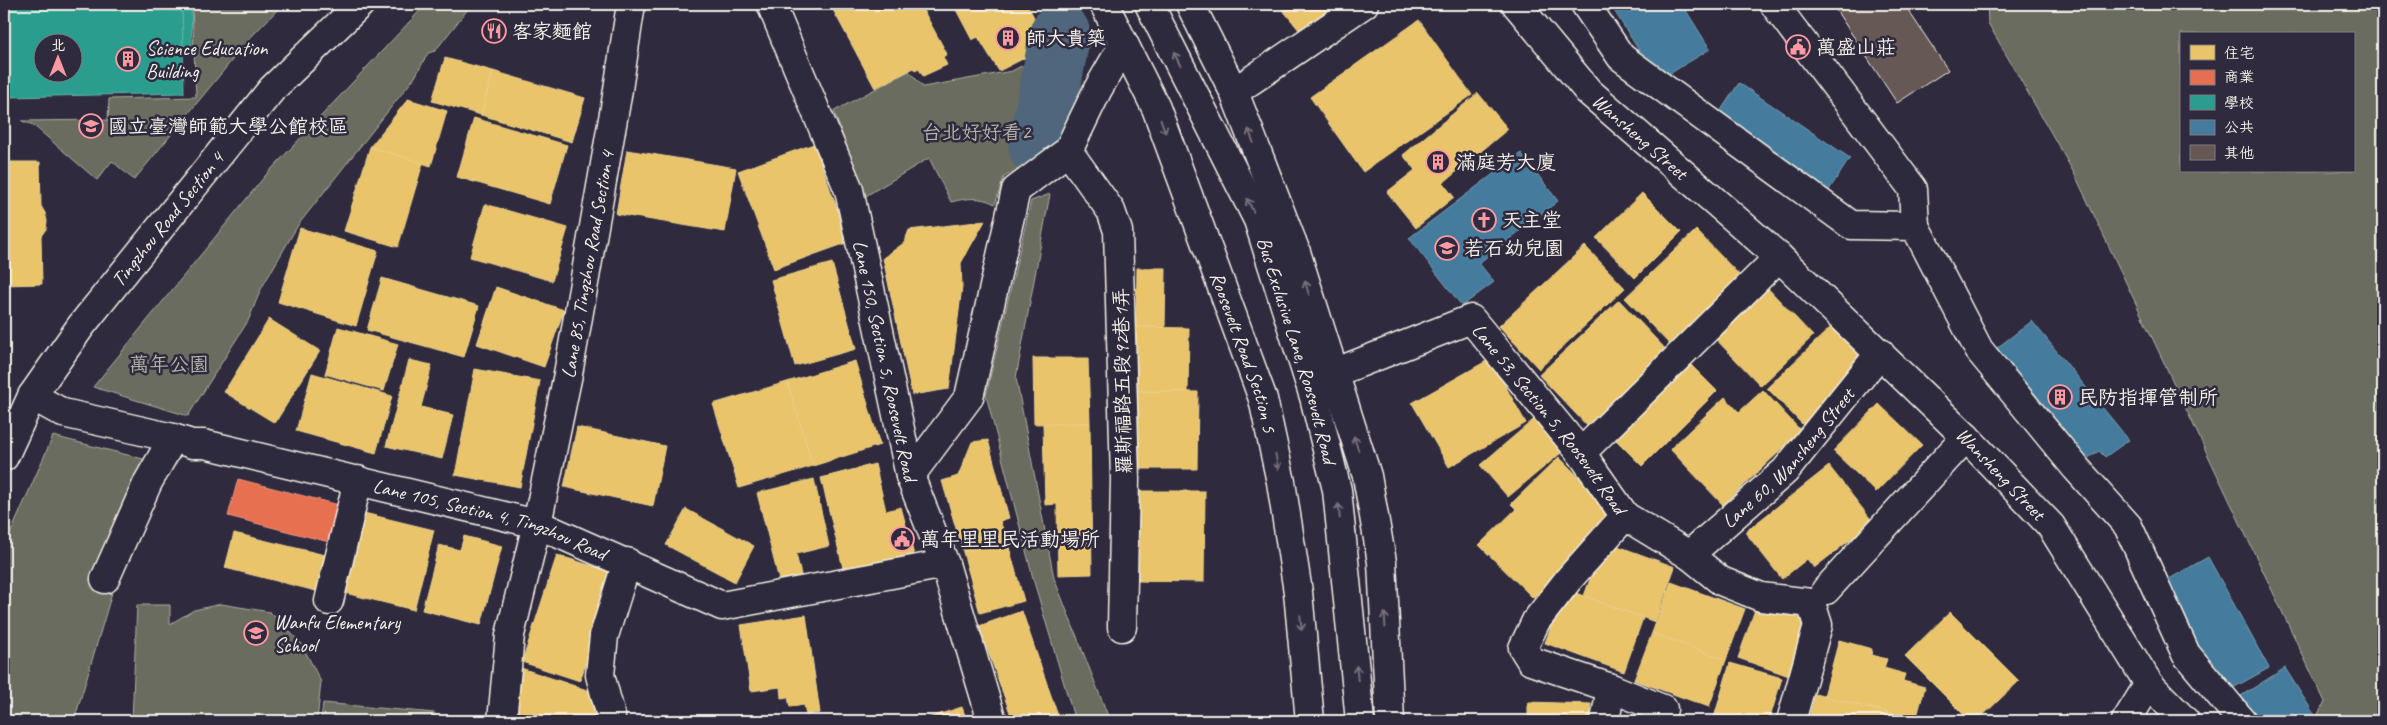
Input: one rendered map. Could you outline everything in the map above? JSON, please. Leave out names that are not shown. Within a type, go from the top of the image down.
[{"type":"street","name":"Tingzhou Road Section 4","points":[[4,457],[32,396],[81,326],[272,90],[360,4]]},
{"type":"street","name":"Lane 85, Tingzhou Road Section 4","points":[[502,721],[510,635],[537,524],[568,374],[617,96],[631,4]]},
{"type":"street","name":"Lane 150, Section 5, Roosevelt Road","points":[[771,4],[850,190],[910,476],[945,564],[992,721]]},
{"type":"street","name":"Roosevelt Road Section 5","points":[[1104,4],[1156,108],[1263,399],[1281,482],[1298,592],[1310,721]]},
{"type":"street","name":"Bus Exclusive Lane, Roosevelt Road","points":[[1149,4],[1258,220],[1314,397],[1337,490],[1360,721]]},
{"type":"street","points":[[1190,4],[1234,92],[1296,252],[1366,476],[1382,562],[1390,721]]},
{"type":"street","points":[[1234,92],[1364,4]]},
{"type":"street","name":"Wansheng Street","points":[[1516,4],[1588,91],[1779,258],[1966,437],[2051,526],[2149,684],[2185,721]]},
{"type":"street","points":[[1585,4],[1622,57],[1851,224],[1915,226]]},
{"type":"street","points":[[1774,4],[1913,189],[1915,226],[1979,350],[2076,468],[2128,526],[2186,654],[2242,721]]},
{"type":"street","points":[[910,476],[969,397],[1016,190],[1068,151],[1098,90],[1124,44]]},
{"type":"street","name":"羅斯福路五段92巷1弄","points":[[1068,151],[1111,211],[1118,231],[1124,479],[1122,627]]},
{"type":"street","points":[[1581,453],[1779,258]]},
{"type":"street","name":"Lane 53, Section 5, Roosevelt Road","points":[[1334,373],[1472,319],[1581,453],[1625,516],[1689,555],[1721,581],[1760,597],[1818,596]]},
{"type":"street","name":"Lane 60, Wansheng Street","points":[[1689,555],[1785,471],[1880,353]]},
{"type":"street","name":"Lane 105, Section 4, Tingzhou Road","points":[[32,396],[63,413],[192,444],[204,444],[358,480],[537,524],[627,562],[722,606],[945,564]]},
{"type":"street","points":[[1791,721],[1818,625],[1818,596],[1966,437]]},
{"type":"street","points":[[105,579],[148,482],[173,438]]},
{"type":"street","points":[[329,601],[358,480]]},
{"type":"street","points":[[1625,516],[1562,586],[1536,621],[1523,648],[1531,661],[1611,688],[1663,709]]},
{"type":"street","points":[[610,721],[611,716],[600,675],[604,636],[627,562]]},
{"type":"street","points":[[2126,721],[2149,684]]},
{"type":"street","points":[[1605,721],[1611,688]]},
{"type":"green space","points":[[192,4],[283,4],[251,37],[134,180],[112,161],[97,180],[33,125],[22,121],[108,120],[109,99],[196,97]]},
{"type":"green space","name":"萬年公園","points":[[426,4],[472,4],[435,51],[428,53],[415,77],[298,225],[261,289],[248,321],[188,416],[93,387],[265,176]]},
{"type":"green space","points":[[1987,4],[2383,4],[2383,721],[2314,721],[2325,702],[2074,173],[1988,23]]},
{"type":"green space","name":"台北好好看2","points":[[1029,62],[1032,140],[1041,157],[1004,177],[995,204],[973,198],[951,202],[929,158],[864,197],[834,111],[909,71],[923,87],[1012,71]]},
{"type":"green space","points":[[1050,194],[1016,378],[1054,578],[1110,721],[1075,721],[1034,582],[986,395],[1031,201]]},
{"type":"green space","points":[[53,436],[151,461],[74,721],[4,721],[4,548]]},
{"type":"green space","points":[[221,604],[270,612],[301,643],[321,682],[317,721],[132,721],[137,605],[170,605],[170,624],[194,610]]},
{"type":"green space","points":[[323,703],[435,713],[434,721],[321,721]]},
{"type":"building: 住宅","points":[[835,4],[920,4],[947,54],[943,57],[947,65],[923,76],[919,69],[915,71],[914,68],[875,88],[831,6]]},
{"type":"building: 住宅","name":"師大貴築","points":[[953,4],[1027,4],[1038,25],[1034,30],[1040,43],[1043,41],[1046,47],[999,71],[978,37],[972,40]]},
{"type":"building: 住宅","points":[[1278,4],[1344,4],[1308,41]]},
{"type":"building: 住宅","points":[[1419,20],[1472,95],[1363,172],[1310,97]]},
{"type":"building: 住宅","points":[[445,58],[493,71],[481,115],[432,101]]},
{"type":"building: 住宅","points":[[493,71],[585,98],[572,142],[481,115]]},
{"type":"building: 住宅","name":"滿庭芳大廈","points":[[1478,93],[1508,129],[1443,183],[1454,197],[1416,228],[1387,192],[1415,170],[1403,155]]},
{"type":"building: 住宅","points":[[408,99],[447,111],[431,166],[370,147]]},
{"type":"building: 住宅","points":[[474,118],[567,145],[550,204],[457,177]]},
{"type":"building: 住宅","points":[[814,144],[849,242],[774,269],[738,171]]},
{"type":"building: 住宅","points":[[370,147],[423,163],[398,247],[344,231]]},
{"type":"building: 住宅","points":[[627,150],[736,168],[725,232],[616,214]]},
{"type":"building: 住宅","points":[[4,162],[40,162],[41,206],[47,221],[46,229],[41,236],[42,284],[4,285]]},
{"type":"building: 住宅","points":[[1642,193],[1681,232],[1635,278],[1596,238]]},
{"type":"building: 住宅","points":[[485,204],[568,228],[552,281],[470,257]]},
{"type":"building: 住宅","points":[[985,221],[961,263],[962,287],[949,389],[912,395],[883,258],[904,243],[909,230]]},
{"type":"building: 住宅","points":[[300,228],[378,251],[356,326],[278,302]]},
{"type":"building: 住宅","points":[[1696,230],[1748,284],[1676,351],[1625,298]]},
{"type":"building: 住宅","points":[[1585,246],[1625,288],[1539,369],[1499,326]]},
{"type":"building: 住宅","points":[[832,263],[856,349],[795,366],[771,280]]},
{"type":"building: 住宅","points":[[1137,268],[1166,268],[1165,328],[1136,327]]},
{"type":"building: 住宅","points":[[382,278],[479,306],[464,357],[367,330]]},
{"type":"building: 住宅","points":[[1761,281],[1813,336],[1761,386],[1708,331]]},
{"type":"building: 住宅","points":[[496,287],[564,310],[544,367],[477,344]]},
{"type":"building: 住宅","points":[[1619,300],[1673,357],[1593,432],[1539,375]]},
{"type":"building: 住宅","points":[[269,319],[320,351],[275,423],[224,392]]},
{"type":"building: 住宅","points":[[1832,326],[1868,363],[1803,425],[1767,388]]},
{"type":"building: 住宅","points":[[338,327],[398,344],[384,391],[325,374]]},
{"type":"building: 住宅","points":[[1136,327],[1189,328],[1188,392],[1135,391]]},
{"type":"building: 住宅","points":[[1033,358],[1088,358],[1090,423],[1034,424]]},
{"type":"building: 住宅","points":[[1684,358],[1717,391],[1642,466],[1609,433]]},
{"type":"building: 住宅","points":[[1490,359],[1526,423],[1449,467],[1412,403]]},
{"type":"building: 住宅","points":[[409,360],[432,365],[421,407],[453,415],[442,459],[386,446]]},
{"type":"building: 住宅","points":[[855,361],[880,445],[813,466],[787,382]]},
{"type":"building: 住宅","points":[[475,369],[540,381],[520,487],[455,475]]},
{"type":"building: 住宅","points":[[312,373],[392,396],[376,453],[296,431]]},
{"type":"building: 住宅","points":[[787,382],[813,466],[739,488],[713,404]]},
{"type":"building: 住宅","points":[[1763,390],[1801,431],[1723,505],[1670,449],[1725,397],[1739,412]]},
{"type":"building: 住宅","points":[[1135,391],[1198,392],[1197,469],[1134,469]]},
{"type":"building: 住宅","points":[[1879,404],[1922,445],[1876,492],[1833,451]]},
{"type":"building: 住宅","points":[[1539,415],[1567,448],[1508,497],[1480,465]]},
{"type":"building: 住宅","points":[[1090,423],[1092,574],[1058,575],[1057,504],[1045,505],[1043,424]]},
{"type":"building: 住宅","points":[[577,427],[665,446],[653,506],[564,487]]},
{"type":"building: 住宅","points":[[988,440],[1009,518],[1000,521],[1007,540],[963,552],[942,481],[958,476],[972,442]]},
{"type":"building: 住宅","points":[[1559,457],[1617,516],[1533,598],[1479,545],[1516,509],[1511,504]]},
{"type":"building: 住宅","points":[[875,464],[886,511],[901,507],[914,555],[844,572],[821,478]]},
{"type":"building: 住宅","points":[[1829,466],[1873,522],[1814,568],[1807,559],[1782,579],[1745,532]]},
{"type":"building: 住宅","points":[[814,479],[829,546],[796,554],[803,583],[781,588],[757,493]]},
{"type":"building: 住宅","points":[[1139,491],[1205,491],[1204,582],[1138,581]]},
{"type":"building: 住宅","points":[[686,509],[754,546],[735,582],[666,545]]},
{"type":"building: 住宅","points":[[364,513],[434,530],[414,610],[345,593]]},
{"type":"building: 住宅","points":[[234,533],[325,555],[316,591],[225,568]]},
{"type":"building: 住宅","points":[[464,536],[502,546],[481,625],[422,610],[439,545],[460,550]]},
{"type":"building: 住宅","points":[[1007,540],[1024,601],[980,613],[963,552]]},
{"type":"building: 住宅","points":[[1604,541],[1675,567],[1655,622],[1584,596]]},
{"type":"building: 住宅","points":[[557,555],[615,573],[580,681],[522,662]]},
{"type":"building: 住宅","points":[[1671,582],[1745,609],[1726,660],[1652,633]]},
{"type":"building: 住宅","points":[[1565,589],[1643,618],[1624,672],[1545,643]]},
{"type":"building: 住宅","points":[[1757,604],[1808,621],[1789,676],[1738,658]]},
{"type":"building: 住宅","points":[[1022,611],[1057,713],[1034,721],[1013,721],[979,626]]},
{"type":"building: 住宅","points":[[1950,612],[2019,681],[1977,721],[1970,721],[1905,656]]},
{"type":"building: 住宅","points":[[806,615],[820,713],[806,715],[804,705],[790,707],[788,697],[781,698],[780,687],[751,691],[741,625]]},
{"type":"building: 住宅","points":[[1652,633],[1726,660],[1709,707],[1634,680]]},
{"type":"building: 住宅","points":[[1839,640],[1872,649],[1871,655],[1887,659],[1884,668],[1905,674],[1903,681],[1925,687],[1916,720],[1824,696]]},
{"type":"building: 住宅","points":[[1730,663],[1782,678],[1769,721],[1713,721]]},
{"type":"building: 住宅","points":[[521,668],[608,697],[600,721],[503,721]]},
{"type":"building: 住宅","points":[[1815,694],[1916,720],[1808,721]]},
{"type":"building: 住宅","points":[[1528,702],[1591,704],[1590,721],[1528,721]]},
{"type":"building: 住宅","points":[[962,707],[967,721],[919,721]]},
{"type":"building: 住宅","points":[[1057,713],[1060,721],[1034,721]]},
{"type":"building: 住宅","points":[[1206,715],[1259,715],[1259,721],[1206,721]]},
{"type":"building: 商業","points":[[238,479],[339,505],[329,542],[228,516]]},
{"type":"building: 學校","name":"Science Education Building","points":[[8,4],[182,4],[184,93],[10,97]]},
{"type":"building: 學校","points":[[182,4],[191,4],[192,45],[183,46]]},
{"type":"building: 公共","points":[[1610,4],[1682,4],[1710,49],[1658,81]]},
{"type":"building: 公共","points":[[1739,83],[1850,158],[1821,202],[1709,128]]},
{"type":"building: 公共","name":"天主堂","points":[[1521,153],[1558,201],[1479,263],[1494,282],[1462,306],[1409,238]]},
{"type":"building: 公共","name":"民防指揮管制所","points":[[2032,321],[2129,440],[2105,457],[2099,451],[2082,462],[1989,354]]},
{"type":"building: 公共","points":[[2208,557],[2269,668],[2224,693],[2162,583]]},
{"type":"building: 公共","points":[[2285,668],[2314,714],[2302,721],[2250,721],[2236,699]]},
{"type":"building: 其他","points":[[1832,4],[1904,4],[1948,70],[1897,103]]},
{"type":"waterway","points":[[1039,147],[1060,34]]},
{"type":"place","name":"客家麵館","points":[[494,31]]},
{"type":"place","name":"師大貴築","points":[[1008,38]]},
{"type":"place","name":"萬盛山莊","points":[[1798,47]]},
{"type":"place","name":"Science Education Building","points":[[128,59]]},
{"type":"place","name":"國立臺灣師範大學公館校區","points":[[91,126]]},
{"type":"place","name":"滿庭芳大廈","points":[[1438,162]]},
{"type":"place","name":"天主堂","points":[[1484,220]]},
{"type":"place","name":"若石幼兒園","points":[[1447,248]]},
{"type":"place","name":"民防指揮管制所","points":[[2060,397]]},
{"type":"place","name":"萬年里里民活動場所","points":[[902,539]]},
{"type":"place","name":"Wanfu Elementary School","points":[[256,633]]}]
